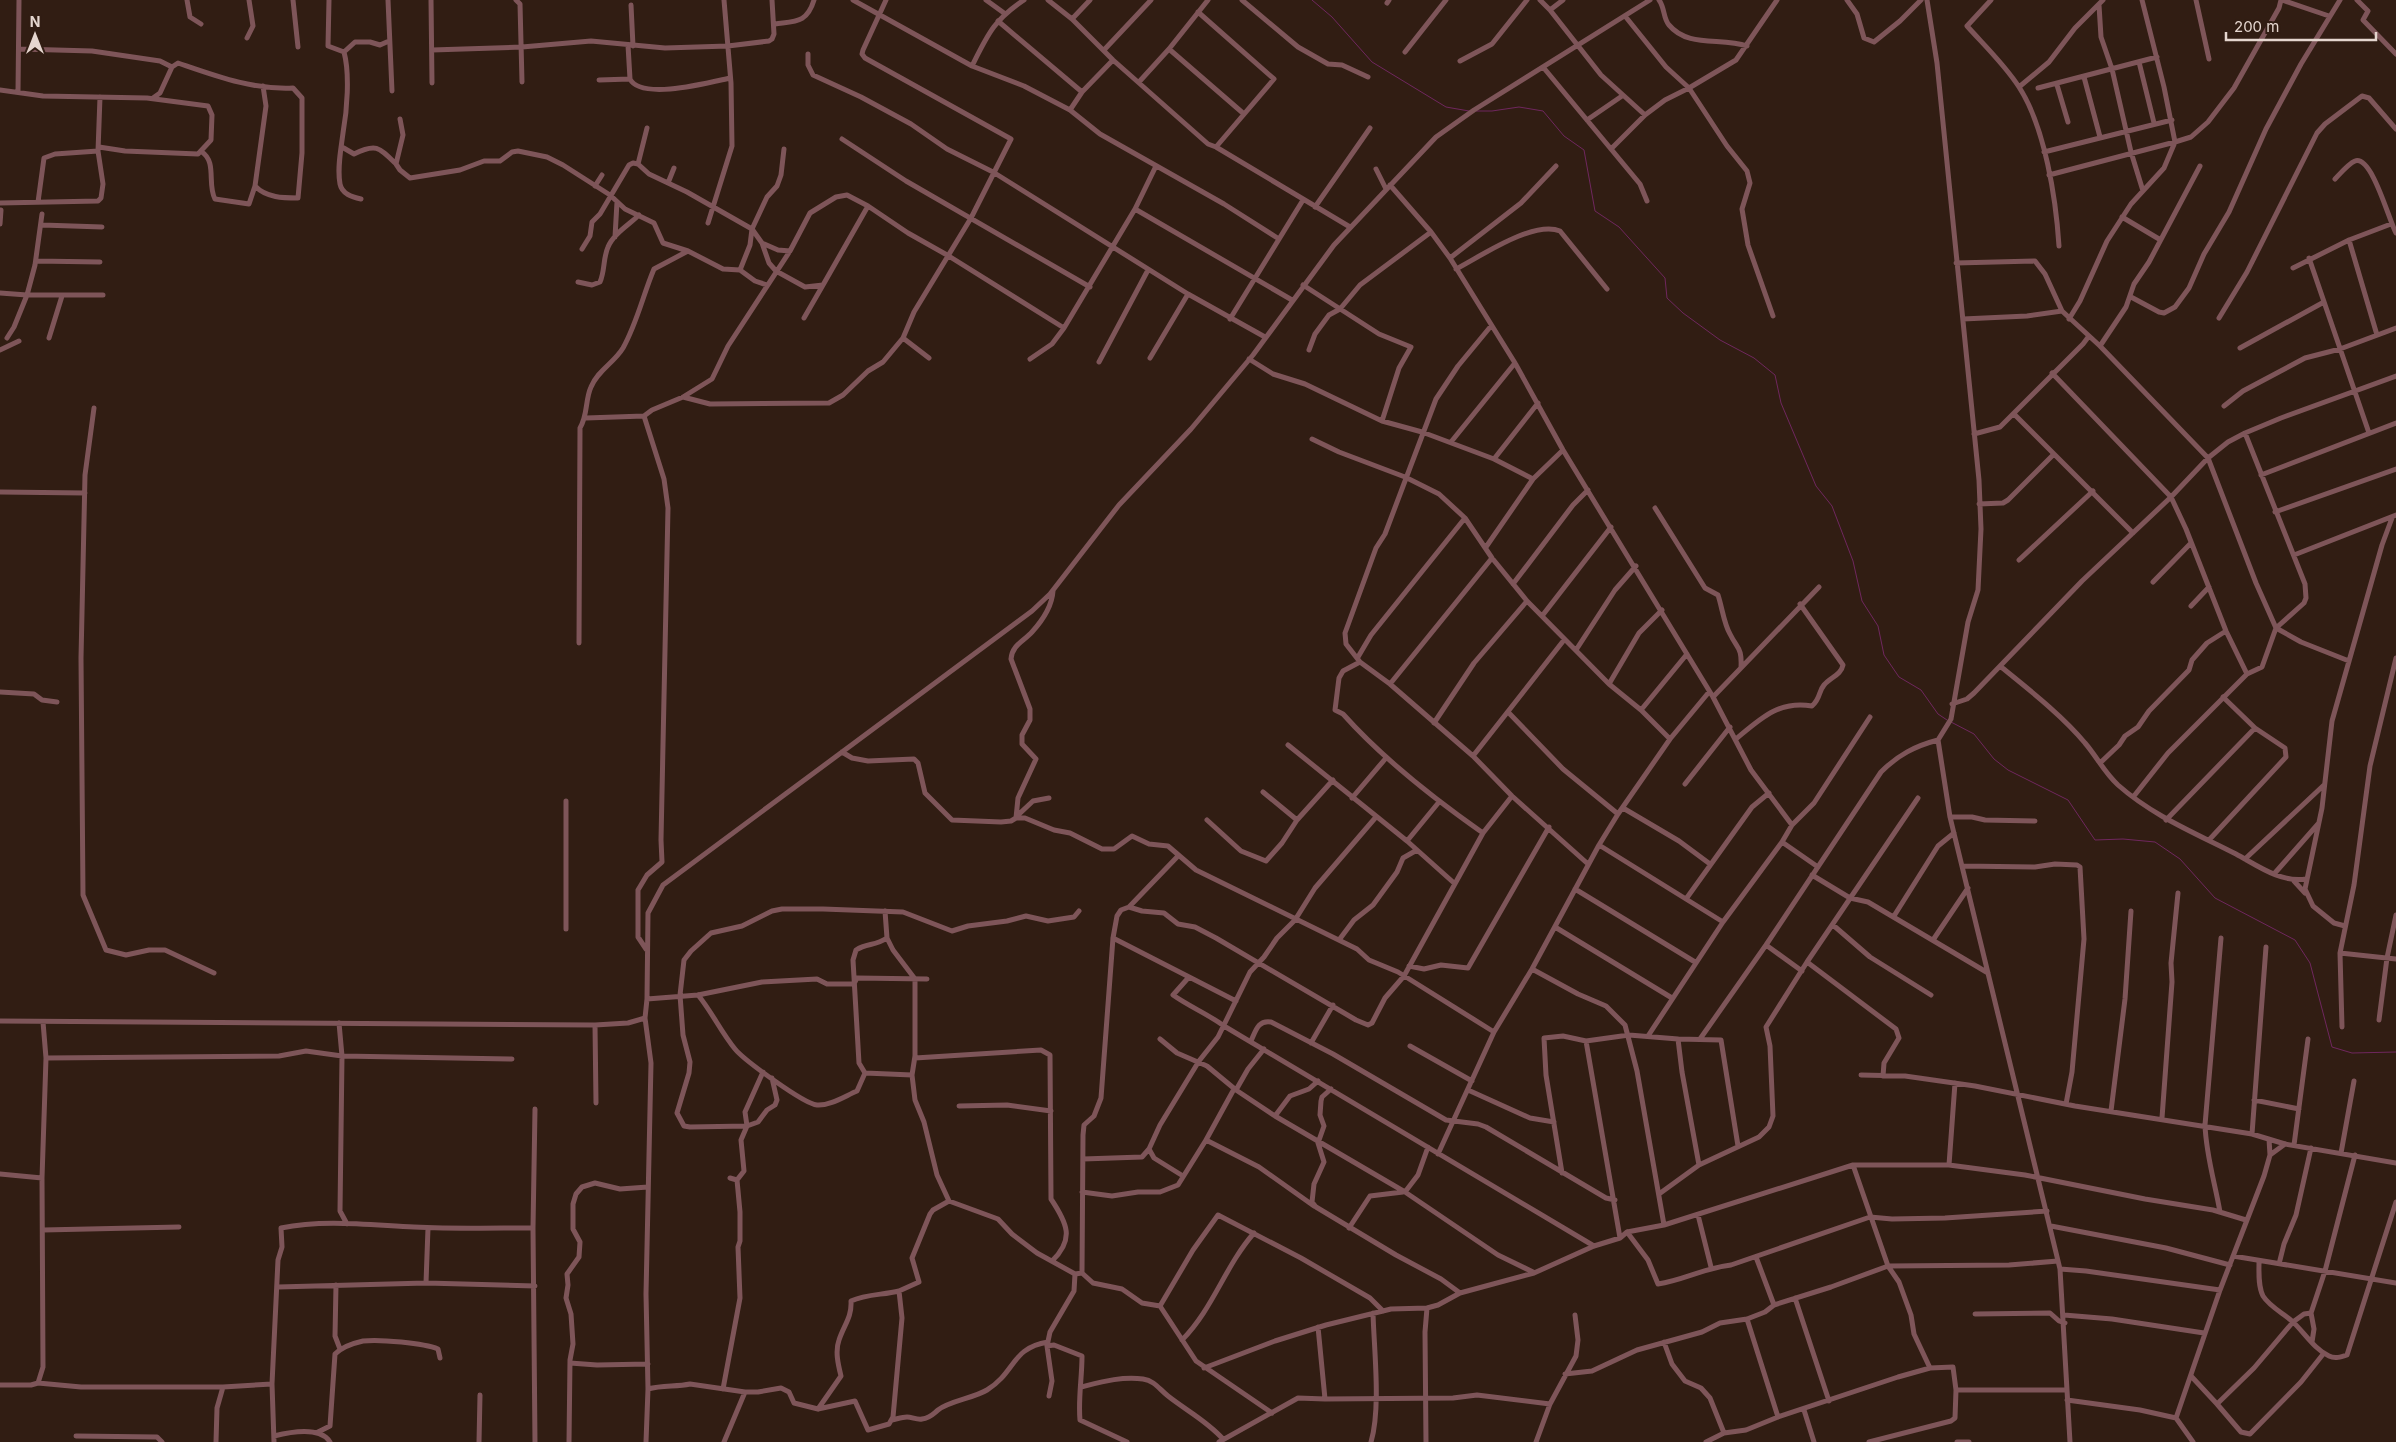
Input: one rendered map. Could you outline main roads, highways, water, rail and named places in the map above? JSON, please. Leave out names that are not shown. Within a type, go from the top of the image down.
[{"type":"waterway","points":[[1312,0],[1332,17],[1372,62],[1446,107],[1469,111]]},
{"type":"waterway","points":[[1476,111],[1519,107],[1543,111],[1564,136],[1584,150],[1595,211],[1619,227],[1665,278],[1667,298],[1683,313],[1720,340],[1754,358],[1775,375],[1781,403],[1816,486],[1832,506],[1853,561],[1862,601],[1878,626],[1884,655],[1899,677],[1921,690],[1938,714],[1947,720]]},
{"type":"waterway","points":[[1951,722],[1974,734],[1994,759],[2008,770],[2068,800],[2095,840],[2123,839],[2155,842],[2180,859],[2215,898],[2295,940],[2310,963],[2332,1047],[2352,1053],[2396,1052]]}]
